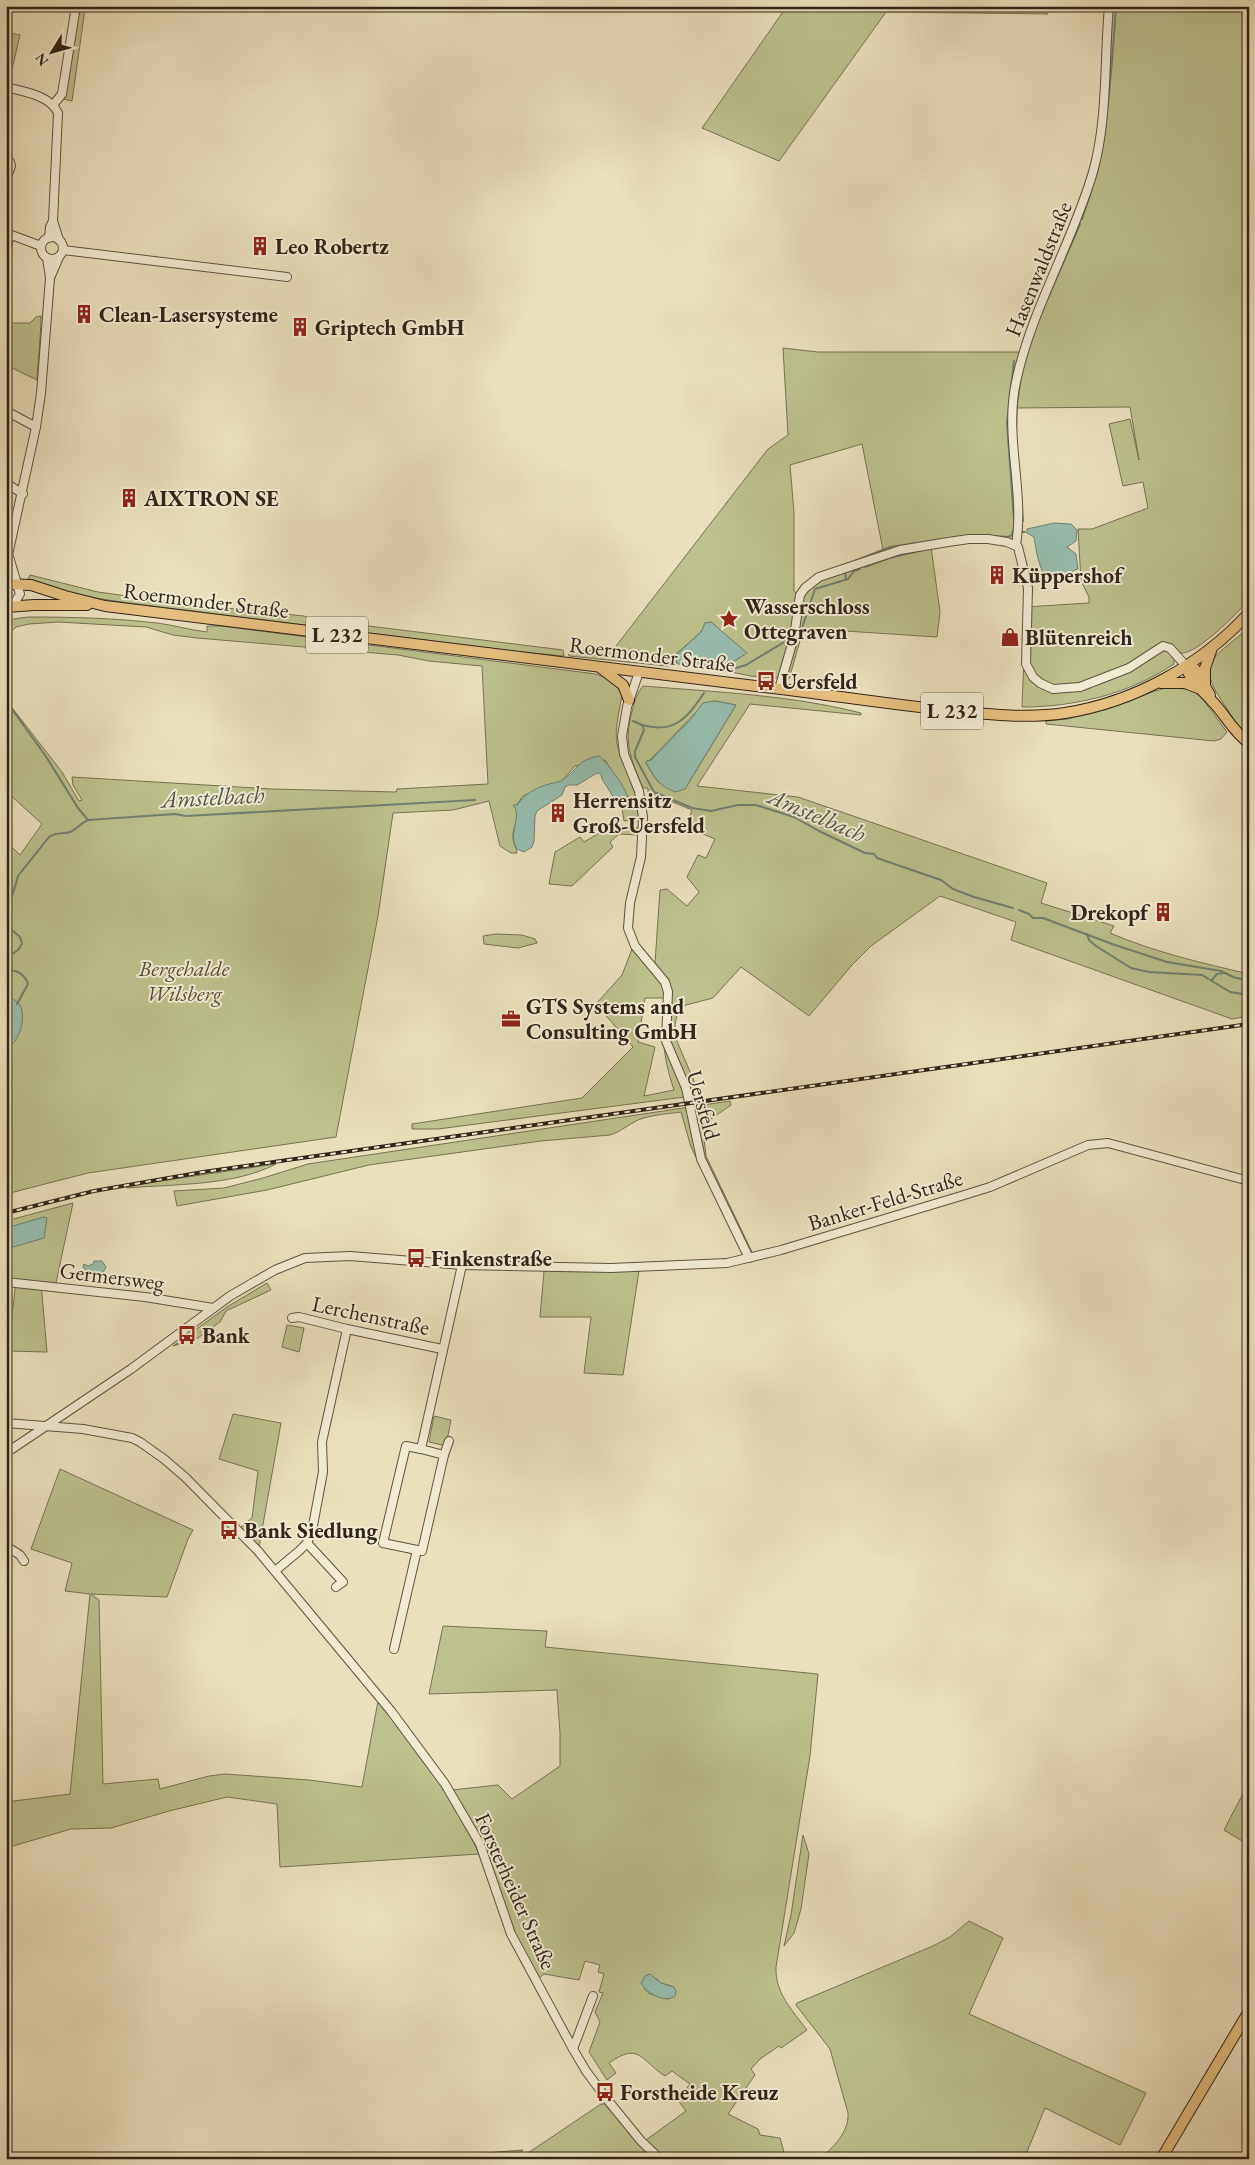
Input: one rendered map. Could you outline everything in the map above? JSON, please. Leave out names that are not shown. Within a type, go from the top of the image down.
[{"type":"main road","name":"Roermonder Straße","points":[[6,584],[18,583],[105,606]]},
{"type":"main road","name":"Roermonder Straße","points":[[9,607],[105,606],[892,704],[1009,716],[1047,715],[1081,710],[1124,697],[1156,683],[1186,666]]},
{"type":"main road","name":"L 232","points":[[1186,666],[1212,647],[1249,613]]},
{"type":"main road","points":[[1202,687],[1205,668],[1212,647]]},
{"type":"main road","points":[[1186,666],[1188,674],[1202,687],[1236,732],[1249,743]]},
{"type":"main road","points":[[596,667],[618,679],[623,685],[629,700]]},
{"type":"main road","points":[[1156,683],[1178,682],[1202,687]]},
{"type":"main road","points":[[1161,2159],[1249,2010]]},
{"type":"street","points":[[54,105],[62,94],[76,6]]},
{"type":"street","name":"Hasenwaldstraße","points":[[1016,545],[1018,518],[1012,416],[1015,384],[1025,345],[1083,202],[1098,152],[1104,100],[1109,6]]},
{"type":"street","points":[[6,87],[47,100],[54,105],[58,113],[53,221],[49,238],[41,246]]},
{"type":"street","points":[[6,159],[10,162],[11,166],[6,180]]},
{"type":"street","points":[[50,278],[61,254],[53,221]]},
{"type":"street","points":[[6,264],[8,233],[41,246]]},
{"type":"street","points":[[49,238],[59,240]]},
{"type":"street","points":[[41,246],[42,253],[47,258],[53,260],[61,254],[286,277]]},
{"type":"street","points":[[9,607],[20,594],[18,583],[7,559],[23,494],[41,398],[50,278],[47,258]]},
{"type":"street","points":[[6,411],[36,427]]},
{"type":"street","points":[[6,483],[23,494]]},
{"type":"street","points":[[779,689],[794,637],[800,595],[805,588],[819,577],[900,550],[948,542],[988,539],[1016,545],[1028,588],[1026,664],[1033,677],[1047,687],[1070,689],[1111,676],[1142,662],[1163,646],[1170,648],[1186,666]]},
{"type":"street","name":"Uersfeld","points":[[639,672],[623,723],[623,748],[639,791],[643,826],[640,857],[630,903],[628,928],[631,940],[635,946],[665,982],[668,992],[666,1040],[688,1095],[701,1159],[749,1258]]},
{"type":"street","name":"Banker-Feld-Straße","points":[[6,1453],[131,1369],[213,1308],[255,1281],[291,1262],[319,1256],[519,1267],[645,1267],[719,1263],[749,1258],[990,1187],[1088,1145],[1108,1143],[1249,1180]]},
{"type":"street","points":[[422,1449],[443,1354],[442,1348],[462,1265]]},
{"type":"street","name":"Germersweg","points":[[6,1282],[145,1297],[213,1308]]},
{"type":"street","name":"Lerchenstraße","points":[[292,1318],[299,1317],[347,1330],[442,1348]]},
{"type":"street","points":[[275,1572],[307,1543],[312,1531],[323,1472],[322,1442],[326,1417],[347,1330]]},
{"type":"street","name":"Forsterheider Straße","points":[[6,1423],[103,1432],[132,1438],[140,1442],[185,1477],[258,1551],[402,1724],[445,1784],[480,1844],[511,1934],[573,2048],[606,2098],[641,2141],[660,2159]]},
{"type":"street","points":[[29,1425],[33,1430],[31,1438]]},
{"type":"street","points":[[444,1455],[406,1446],[383,1543],[422,1551],[449,1440]]},
{"type":"street","points":[[307,1543],[343,1582],[336,1587]]},
{"type":"street","points":[[6,1546],[20,1555],[24,1561]]},
{"type":"street","points":[[394,1649],[417,1550]]},
{"type":"street","points":[[573,2048],[593,1996]]},
{"type":"green space","points":[[787,6],[1031,6],[1048,14],[886,12],[779,161],[702,128]]},
{"type":"green space","points":[[1109,6],[1249,6],[1249,600],[1236,614],[1196,648],[1180,653],[1171,645],[1166,649],[1174,657],[1174,664],[1139,683],[1101,697],[1082,701],[1022,707],[1026,607],[1089,603],[1089,597],[1081,581],[1078,529],[1092,529],[1148,508],[1143,482],[1123,486],[1109,424],[1130,419],[1139,460],[1130,407],[1014,408],[1018,539],[970,536],[883,550],[862,444],[790,465],[794,512],[794,591],[797,594],[792,612],[800,612],[806,594],[829,576],[864,563],[931,547],[940,612],[937,637],[799,628],[802,634],[789,679],[751,676],[726,671],[725,667],[746,653],[711,622],[705,623],[701,632],[674,656],[677,664],[667,666],[569,656],[568,651],[613,650],[768,449],[788,435],[783,348],[818,352],[1023,352],[1083,203],[1097,151]]},
{"type":"green space","points":[[79,7],[85,9],[72,101],[63,99]]},
{"type":"green space","points":[[6,32],[20,35],[9,82],[6,81]]},
{"type":"green space","points":[[41,316],[37,380],[6,365],[6,323],[30,323],[36,317]]},
{"type":"green space","points":[[30,575],[98,592],[185,604],[304,616],[312,619],[563,650],[564,656],[128,603],[82,596],[27,581]]},
{"type":"green space","name":"Bergehalde Wilsberg","points":[[28,617],[125,620],[163,624],[207,632],[207,626],[221,626],[596,674],[614,681],[622,694],[616,738],[620,753],[636,790],[640,809],[639,818],[624,821],[622,808],[625,809],[628,797],[605,760],[575,766],[562,781],[523,796],[515,807],[517,817],[513,837],[517,853],[511,853],[500,846],[489,801],[453,810],[393,813],[378,916],[336,1137],[88,1173],[6,1194],[6,841],[20,855],[42,824],[6,791],[6,700],[62,772],[79,801],[82,800],[73,785],[72,777],[272,789],[396,792],[397,789],[488,784],[482,666],[429,661],[398,655],[197,638],[173,635],[146,627],[58,622],[16,627],[10,633],[6,646],[6,620]]},
{"type":"green space","points":[[1249,627],[1249,734],[1241,728],[1215,689],[1210,677],[1210,668],[1219,652]]},
{"type":"green space","points":[[643,686],[780,698],[861,713],[861,715],[750,704],[697,786],[798,797],[1047,883],[1041,903],[1114,926],[1110,933],[1144,946],[1249,974],[1249,1016],[1232,1019],[1011,940],[1016,922],[940,896],[871,946],[852,965],[809,1016],[741,967],[713,998],[686,1005],[678,1011],[675,1024],[676,1039],[700,1095],[438,1129],[412,1129],[412,1124],[582,1098],[633,1047],[596,1004],[622,975],[632,949],[648,968],[655,963],[660,890],[667,889],[687,906],[699,892],[687,877],[698,855],[706,858],[715,839],[686,827],[692,810],[648,792],[648,788],[643,788],[632,759],[628,733],[637,695]],"holes":[[[715,701],[736,705],[685,789],[660,784],[646,763],[647,761],[701,707]],[[645,998],[665,998],[664,1044],[667,1066],[674,1090],[644,1096],[655,1047],[638,1042]]]},
{"type":"green space","points":[[1168,687],[1192,690],[1202,698],[1227,732],[1221,739],[1214,741],[1046,724],[1046,721],[1068,719]]},
{"type":"green space","points":[[599,823],[638,828],[638,835],[619,834],[610,842],[613,847],[572,886],[549,884],[555,852],[580,837],[584,842],[601,832]]},
{"type":"green space","points":[[496,934],[522,935],[535,939],[537,943],[518,948],[484,944],[483,936]]},
{"type":"green space","points":[[730,1101],[731,1105],[704,1124],[706,1156],[753,1254],[743,1254],[691,1147],[681,1112],[643,1118],[610,1135],[541,1141],[369,1165],[267,1190],[177,1206],[174,1191],[224,1188],[308,1164]]},
{"type":"green space","points":[[276,1164],[242,1176],[203,1183],[127,1188],[126,1186]]},
{"type":"green space","points":[[73,1203],[56,1283],[41,1283],[47,1352],[8,1351],[16,1281],[6,1279],[6,1221]]},
{"type":"green space","points":[[544,1271],[639,1271],[623,1375],[584,1373],[591,1317],[540,1317]]},
{"type":"green space","points":[[267,1283],[271,1290],[226,1311],[220,1322],[198,1338],[173,1346],[227,1307]]},
{"type":"green space","points":[[287,1325],[304,1328],[299,1352],[282,1347]]},
{"type":"green space","points":[[233,1414],[281,1423],[259,1547],[241,1527],[252,1518],[258,1471],[219,1459]]},
{"type":"green space","points":[[434,1416],[451,1420],[446,1446],[429,1442]]},
{"type":"green space","points":[[60,1469],[193,1530],[167,1597],[91,1594],[99,1600],[103,1784],[158,1779],[160,1789],[209,1776],[225,1774],[309,1780],[362,1787],[378,1701],[434,1774],[458,1813],[479,1854],[280,1867],[277,1804],[227,1797],[111,1828],[71,1829],[6,1848],[6,1802],[70,1794],[90,1594],[65,1591],[72,1563],[31,1549]]},
{"type":"green space","points":[[443,1626],[547,1631],[545,1647],[818,1674],[810,1756],[776,1967],[776,1976],[781,1993],[807,2030],[781,2048],[779,2046],[760,2059],[751,2069],[755,2075],[728,2114],[758,2129],[760,2135],[780,2138],[786,2159],[664,2159],[646,2140],[686,2111],[677,2099],[690,2084],[672,2071],[665,2076],[645,2059],[634,2053],[619,2057],[609,2063],[616,2073],[607,2080],[589,2052],[600,2022],[595,2012],[603,1993],[599,1992],[604,1974],[598,1972],[600,1965],[585,1961],[579,1980],[544,1974],[538,1979],[516,1936],[483,1842],[452,1790],[498,1785],[512,1799],[560,1766],[557,1690],[429,1694]],"holes":[[[656,1978],[661,1983],[674,1987],[669,1999],[650,1994],[644,1989]]]},
{"type":"green space","points":[[1249,1782],[1249,1812],[1246,1821],[1249,1829],[1249,1845],[1224,1830]]},
{"type":"green space","points":[[803,1835],[809,1854],[801,1909],[794,1933],[784,1946],[791,1915]]},
{"type":"green space","points":[[969,1921],[1003,1938],[969,2014],[1146,2093],[1120,2145],[1045,2108],[1024,2159],[819,2159],[835,2145],[843,2133],[848,2120],[848,2113],[830,2049],[796,2005],[797,2003],[933,1946],[950,1937]]},
{"type":"green space","points":[[601,2104],[605,2104],[653,2159],[519,2159]]},
{"type":"green space","points":[[523,2150],[511,2159],[406,2159]]},
{"type":"shaded area","points":[[1054,523],[1071,524],[1077,530],[1076,541],[1067,547],[1076,554],[1078,569],[1062,581],[1055,583],[1044,575],[1038,559],[1034,537],[1027,533],[1027,529]]},
{"type":"shaded area","points":[[711,622],[747,653],[725,667],[678,664],[674,657],[701,632],[705,623]]},
{"type":"shaded area","points":[[715,701],[736,705],[685,789],[675,792],[658,780],[646,763],[691,719],[703,703]]},
{"type":"shaded area","points":[[599,756],[608,765],[623,787],[630,802],[630,807],[625,809],[619,806],[602,779],[601,774],[597,773],[577,785],[565,787],[562,795],[537,811],[532,847],[524,852],[517,849],[514,844],[516,809],[513,805],[517,805],[523,798],[535,790],[562,780],[582,762]]},
{"type":"shaded area","points":[[10,998],[20,1006],[22,1020],[15,1042],[10,1046],[6,1045],[6,1000]]},
{"type":"shaded area","points":[[44,1217],[47,1218],[44,1238],[6,1249],[6,1228]]},
{"type":"shaded area","points":[[94,1261],[102,1261],[106,1267],[103,1273],[89,1273],[83,1267],[84,1264],[88,1266],[93,1264]]},
{"type":"shaded area","points":[[650,1974],[661,1983],[674,1987],[676,1991],[675,1996],[666,1999],[661,1998],[647,1990],[641,1983],[645,1976]]},
{"type":"waterway","points":[[1082,219],[1097,167],[1102,140],[1110,87],[1116,6]]},
{"type":"waterway","points":[[1041,314],[1080,224]]},
{"type":"waterway","points":[[1025,361],[1031,342]]},
{"type":"waterway","points":[[1014,361],[1007,423],[1014,520]]},
{"type":"waterway","points":[[1016,432],[1017,404],[1022,370]]},
{"type":"waterway","points":[[1018,462],[1023,521]]},
{"type":"waterway","points":[[1012,534],[1015,525]]},
{"type":"waterway","points":[[978,535],[1008,537],[1012,535]]},
{"type":"waterway","points":[[847,564],[890,547],[966,536]]},
{"type":"waterway","points":[[865,567],[889,558],[932,548]]},
{"type":"waterway","points":[[796,636],[802,628],[815,589],[848,579],[854,571],[860,569]]},
{"type":"waterway","points":[[845,571],[846,580]]},
{"type":"waterway","points":[[726,671],[746,665],[791,638]]},
{"type":"waterway","points":[[642,725],[663,727],[679,722],[692,710],[704,693]]},
{"type":"waterway","points":[[6,701],[88,820]]},
{"type":"waterway","name":"Amstelbach","points":[[633,721],[642,725],[644,730],[635,751],[635,757],[654,792],[692,808],[711,811],[738,805],[756,805],[794,817],[865,853],[874,854],[877,858],[941,880],[953,889],[974,897],[1013,908]]},
{"type":"waterway","name":"Amstelbach","points":[[6,918],[18,876],[49,837],[70,832],[88,820],[175,814],[186,816],[475,800]]},
{"type":"waterway","name":"Amstelbach","points":[[1019,910],[1033,918],[1043,918],[1167,962],[1221,971],[1233,977],[1249,981]]},
{"type":"waterway","name":"Amstelbach","points":[[6,925],[20,937],[22,944],[18,950],[6,958]]},
{"type":"waterway","points":[[1087,934],[1089,940],[1096,946],[1131,968],[1149,972],[1202,975],[1230,992],[1249,995]]},
{"type":"waterway","name":"Amstelbach","points":[[6,969],[20,973],[25,977],[28,984],[17,1004]]},
{"type":"waterway","points":[[1211,981],[1217,974],[1225,973]]},
{"type":"railway","points":[[6,1213],[94,1191],[203,1172],[1249,1024]]},
{"type":"place","name":"Leo Robertz","points":[[260,246]]},
{"type":"place","name":"Clean-Lasersysteme","points":[[84,314]]},
{"type":"place","name":"Griptech GmbH","points":[[300,327]]},
{"type":"place","name":"AIXTRON SE","points":[[129,498]]},
{"type":"place","name":"Küppershof","points":[[997,575]]},
{"type":"place","name":"Wasserschloss Ottegraven","points":[[729,619]]},
{"type":"place","name":"Blütenreich","points":[[1010,637]]},
{"type":"place","name":"Uersfeld","points":[[766,681]]},
{"type":"place","name":"Herrensitz Groß-Uersfeld","points":[[558,813]]},
{"type":"place","name":"Drekopf","points":[[1163,912]]},
{"type":"place","name":"GTS Systems and Consulting GmbH","points":[[511,1019]]},
{"type":"place","name":"Finkenstraße","points":[[416,1258]]},
{"type":"place","name":"Bank","points":[[187,1335]]},
{"type":"place","name":"Bank Siedlung","points":[[229,1530]]},
{"type":"place","name":"Forstheide Kreuz","points":[[605,2092]]}]
